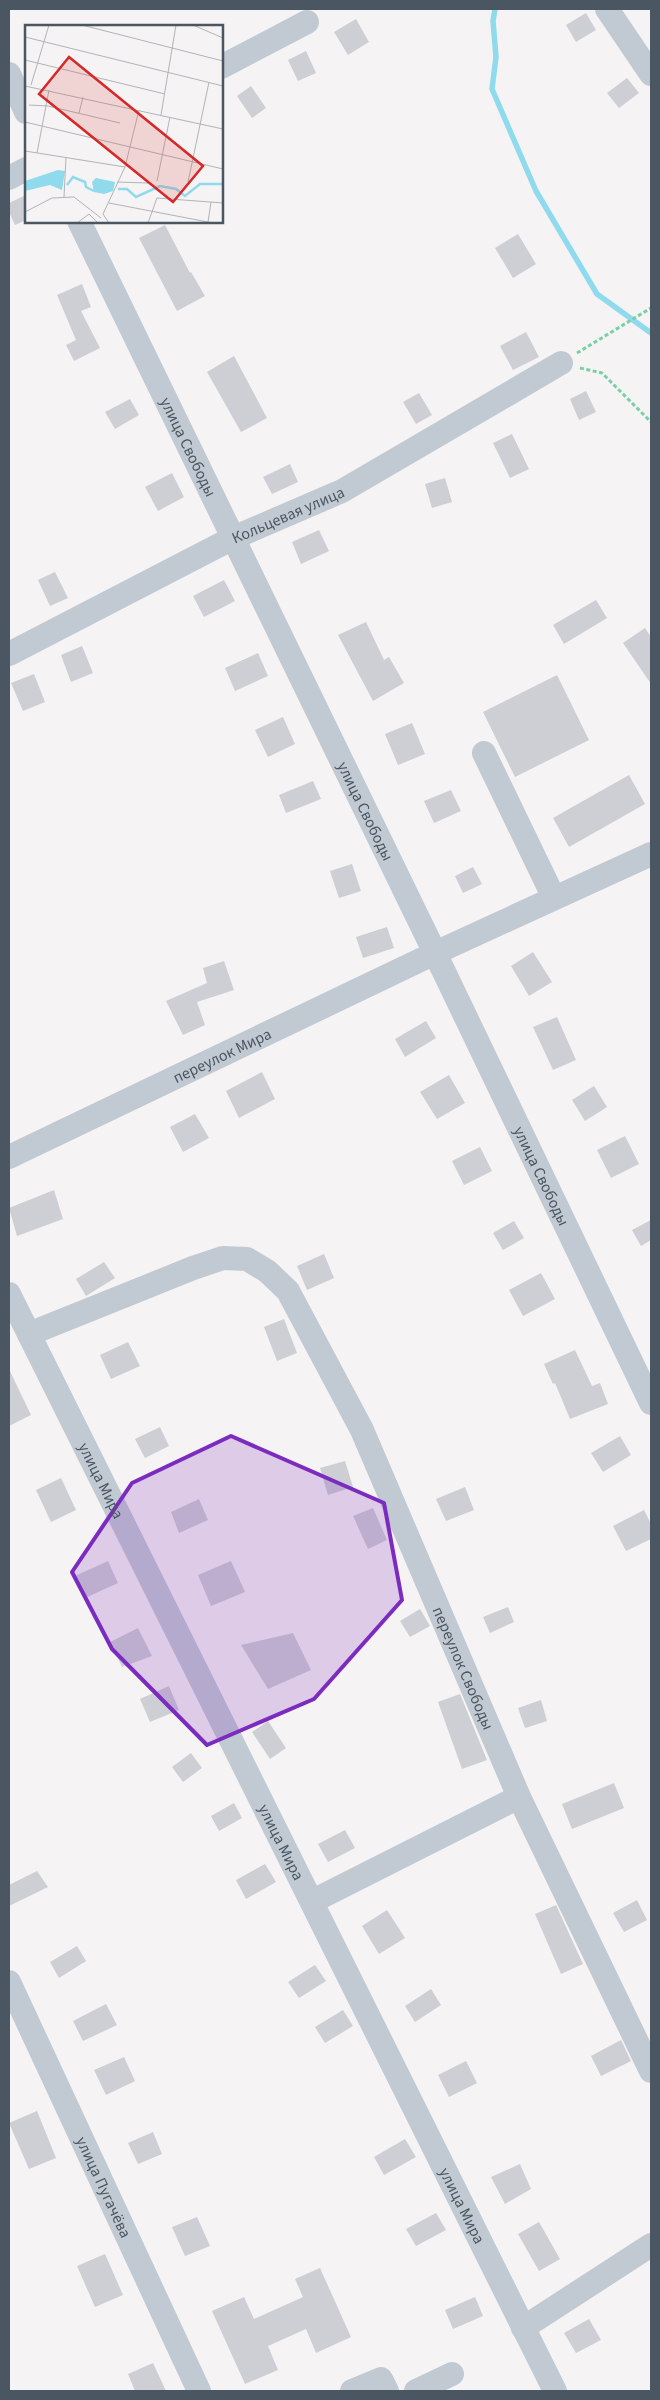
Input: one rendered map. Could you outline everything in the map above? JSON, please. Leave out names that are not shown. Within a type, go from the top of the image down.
[{"type":"street","points":[[607,9],[651,74]]},
{"type":"street","points":[[222,67],[307,22]]},
{"type":"street","points":[[9,74],[25,110]]},
{"type":"street","points":[[9,178],[25,170]]},
{"type":"street","name":"улица Свободы","points":[[79,222],[436,952],[651,1402]]},
{"type":"street","name":"Кольцевая улица","points":[[9,654],[233,538],[342,491],[561,363]]},
{"type":"street","points":[[484,753],[554,898]]},
{"type":"street","name":"переулок Мира","points":[[9,1157],[436,952],[651,854]]},
{"type":"street","name":"переулок Свободы","points":[[29,1334],[222,1258],[247,1259],[267,1271],[288,1291],[362,1430],[519,1797],[651,2071]]},
{"type":"street","name":"улица Мира","points":[[9,1294],[555,2391]]},
{"type":"street","points":[[313,1902],[519,1797]]},
{"type":"street","name":"улица Пугачёва","points":[[9,1982],[199,2391]]},
{"type":"street","points":[[523,2328],[651,2245]]},
{"type":"street","points":[[416,2391],[452,2374]]},
{"type":"street","points":[[352,2391],[382,2379],[387,2391]]},
{"type":"path","points":[[561,363],[651,308]]},
{"type":"path","points":[[561,363],[602,373],[651,422]]},
{"type":"highlighted area","points":[[231,1436],[384,1503],[402,1600],[314,1699],[207,1745],[112,1649],[72,1572],[132,1483]]},
{"type":"building","points":[[586,13],[596,30],[576,42],[566,25]]},
{"type":"building","points":[[356,19],[369,42],[348,55],[334,32]]},
{"type":"building","points":[[306,51],[316,73],[298,81],[288,60]]},
{"type":"building","points":[[627,78],[639,93],[619,108],[607,93]]},
{"type":"building","points":[[251,86],[266,108],[252,118],[237,96]]},
{"type":"building","points":[[25,195],[25,220],[15,225],[9,212],[9,203]]},
{"type":"building","points":[[165,225],[190,273],[205,296],[177,311],[139,238]]},
{"type":"building","points":[[518,234],[536,264],[513,278],[495,248]]},
{"type":"building","points":[[82,284],[91,307],[81,311],[100,348],[74,361],[66,345],[76,340],[57,295]]},
{"type":"building","points":[[526,332],[539,357],[513,370],[500,346]]},
{"type":"building","points":[[234,356],[267,418],[241,432],[207,372]]},
{"type":"building","points":[[586,391],[596,412],[579,420],[570,399]]},
{"type":"building","points":[[419,393],[432,415],[416,424],[403,402]]},
{"type":"building","points":[[130,399],[139,415],[115,429],[105,412]]},
{"type":"building","points":[[512,434],[529,469],[510,478],[493,443]]},
{"type":"building","points":[[290,464],[298,482],[272,494],[263,477]]},
{"type":"building","points":[[172,473],[184,497],[158,511],[145,487]]},
{"type":"building","points":[[445,478],[452,502],[432,508],[425,484]]},
{"type":"building","points":[[319,530],[329,551],[301,564],[292,542]]},
{"type":"building","points":[[55,572],[68,598],[50,606],[38,580]]},
{"type":"building","points":[[224,580],[235,601],[204,617],[193,596]]},
{"type":"building","points":[[596,600],[607,618],[564,644],[553,625]]},
{"type":"building","points":[[366,622],[384,660],[389,657],[404,683],[373,701],[338,635]]},
{"type":"building","points":[[645,628],[651,637],[651,684],[623,643]]},
{"type":"building","points":[[82,646],[93,673],[71,682],[61,655]]},
{"type":"building","points":[[258,653],[268,676],[235,691],[225,668]]},
{"type":"building","points":[[34,674],[45,702],[23,711],[11,683]]},
{"type":"building","points":[[557,675],[589,740],[515,777],[483,712]]},
{"type":"building","points":[[283,717],[295,744],[268,757],[255,730]]},
{"type":"building","points":[[412,723],[425,754],[398,765],[385,734]]},
{"type":"building","points":[[629,775],[645,804],[569,847],[553,818]]},
{"type":"building","points":[[313,781],[321,799],[286,813],[279,795]]},
{"type":"building","points":[[451,790],[461,811],[434,823],[424,801]]},
{"type":"building","points":[[352,864],[361,891],[339,898],[330,871]]},
{"type":"building","points":[[473,867],[482,884],[463,893],[455,876]]},
{"type":"building","points":[[387,927],[394,948],[363,958],[356,937]]},
{"type":"building","points":[[533,952],[552,982],[529,996],[511,966]]},
{"type":"building","points":[[224,961],[234,990],[197,1002],[205,1025],[183,1035],[166,1001],[207,983],[203,968]]},
{"type":"building","points":[[557,1017],[576,1060],[553,1070],[533,1027]]},
{"type":"building","points":[[426,1021],[436,1038],[405,1057],[395,1039]]},
{"type":"building","points":[[262,1072],[275,1099],[239,1118],[226,1091]]},
{"type":"building","points":[[449,1075],[465,1103],[437,1119],[420,1092]]},
{"type":"building","points":[[594,1086],[607,1107],[585,1121],[572,1100]]},
{"type":"building","points":[[195,1114],[209,1138],[183,1152],[170,1127]]},
{"type":"building","points":[[625,1136],[639,1164],[611,1178],[597,1150]]},
{"type":"building","points":[[480,1147],[492,1171],[464,1185],[452,1161]]},
{"type":"building","points":[[54,1190],[63,1219],[17,1236],[9,1208]]},
{"type":"building","points":[[651,1220],[651,1240],[641,1246],[632,1230]]},
{"type":"building","points":[[514,1221],[524,1238],[503,1250],[493,1233]]},
{"type":"building","points":[[324,1254],[334,1278],[307,1290],[297,1266]]},
{"type":"building","points":[[104,1262],[115,1278],[86,1296],[76,1279]]},
{"type":"building","points":[[541,1273],[555,1299],[523,1316],[509,1290]]},
{"type":"building","points":[[284,1319],[297,1353],[277,1361],[264,1327]]},
{"type":"building","points":[[128,1342],[140,1366],[111,1379],[100,1355]]},
{"type":"building","points":[[575,1350],[592,1386],[600,1383],[608,1404],[570,1419],[555,1383],[553,1384],[544,1364]]},
{"type":"building","points":[[9,1369],[31,1415],[9,1426]]},
{"type":"building","points":[[160,1427],[169,1446],[145,1458],[135,1439]]},
{"type":"building","points":[[620,1436],[631,1455],[603,1472],[591,1453]]},
{"type":"building","points":[[345,1461],[353,1487],[328,1495],[320,1468]]},
{"type":"building","points":[[61,1478],[76,1510],[51,1522],[36,1490]]},
{"type":"building","points":[[465,1487],[474,1510],[446,1521],[436,1499]]},
{"type":"building","points":[[199,1499],[208,1520],[179,1533],[171,1512]]},
{"type":"building","points":[[373,1508],[387,1540],[368,1549],[353,1516]]},
{"type":"building","points":[[644,1510],[651,1524],[651,1539],[626,1551],[613,1526]]},
{"type":"building","points":[[108,1561],[118,1583],[85,1598],[75,1576]]},
{"type":"building","points":[[231,1561],[245,1592],[211,1606],[198,1575]]},
{"type":"building","points":[[508,1607],[514,1622],[490,1633],[483,1617]]},
{"type":"building","points":[[420,1609],[430,1626],[410,1637],[400,1621]]},
{"type":"building","points":[[138,1628],[152,1656],[122,1667],[110,1642]]},
{"type":"building","points":[[293,1633],[311,1670],[268,1689],[241,1645]]},
{"type":"building","points":[[169,1686],[179,1710],[150,1722],[140,1699]]},
{"type":"building","points":[[460,1694],[487,1760],[462,1769],[438,1702]]},
{"type":"building","points":[[541,1700],[547,1721],[525,1728],[518,1708]]},
{"type":"building","points":[[268,1721],[286,1748],[270,1759],[252,1732]]},
{"type":"building","points":[[191,1753],[202,1768],[183,1782],[172,1767]]},
{"type":"building","points":[[614,1783],[624,1808],[572,1829],[562,1804]]},
{"type":"building","points":[[234,1803],[242,1818],[219,1831],[211,1816]]},
{"type":"building","points":[[345,1830],[355,1848],[328,1862],[318,1844]]},
{"type":"building","points":[[265,1864],[276,1882],[246,1899],[236,1880]]},
{"type":"building","points":[[37,1871],[48,1887],[9,1906],[9,1885]]},
{"type":"building","points":[[637,1900],[647,1920],[624,1932],[613,1913]]},
{"type":"building","points":[[556,1905],[583,1964],[561,1974],[535,1914]]},
{"type":"building","points":[[387,1910],[405,1938],[379,1954],[362,1926]]},
{"type":"building","points":[[77,1946],[86,1961],[59,1978],[50,1962]]},
{"type":"building","points":[[315,1965],[326,1981],[299,1998],[288,1982]]},
{"type":"building","points":[[431,1989],[441,2005],[415,2022],[405,2006]]},
{"type":"building","points":[[106,2004],[117,2025],[83,2041],[73,2021]]},
{"type":"building","points":[[343,2010],[353,2026],[325,2043],[315,2027]]},
{"type":"building","points":[[621,2040],[631,2061],[601,2076],[591,2056]]},
{"type":"building","points":[[124,2057],[135,2081],[106,2095],[94,2070]]},
{"type":"building","points":[[466,2061],[477,2083],[449,2097],[438,2075]]},
{"type":"building","points":[[37,2111],[56,2158],[29,2169],[9,2123]]},
{"type":"building","points":[[153,2132],[162,2154],[138,2164],[128,2143]]},
{"type":"building","points":[[405,2139],[416,2157],[384,2175],[374,2157]]},
{"type":"building","points":[[520,2164],[531,2189],[505,2204],[491,2177]]},
{"type":"building","points":[[436,2213],[446,2230],[416,2246],[406,2229]]},
{"type":"building","points":[[197,2217],[210,2246],[185,2256],[172,2227]]},
{"type":"building","points":[[539,2222],[560,2259],[539,2271],[518,2234]]},
{"type":"building","points":[[105,2254],[123,2295],[95,2307],[77,2266]]},
{"type":"building","points":[[320,2268],[351,2337],[316,2353],[306,2329],[268,2346],[278,2370],[245,2384],[212,2311],[244,2297],[254,2319],[303,2297],[295,2279]]},
{"type":"building","points":[[475,2297],[483,2316],[453,2329],[445,2310]]},
{"type":"building","points":[[589,2319],[601,2340],[576,2353],[564,2333]]},
{"type":"building","points":[[153,2363],[166,2391],[135,2391],[128,2374]]},
{"type":"waterway","points":[[495,9],[493,21],[496,57],[492,89],[536,191],[597,294],[651,333]]}]
